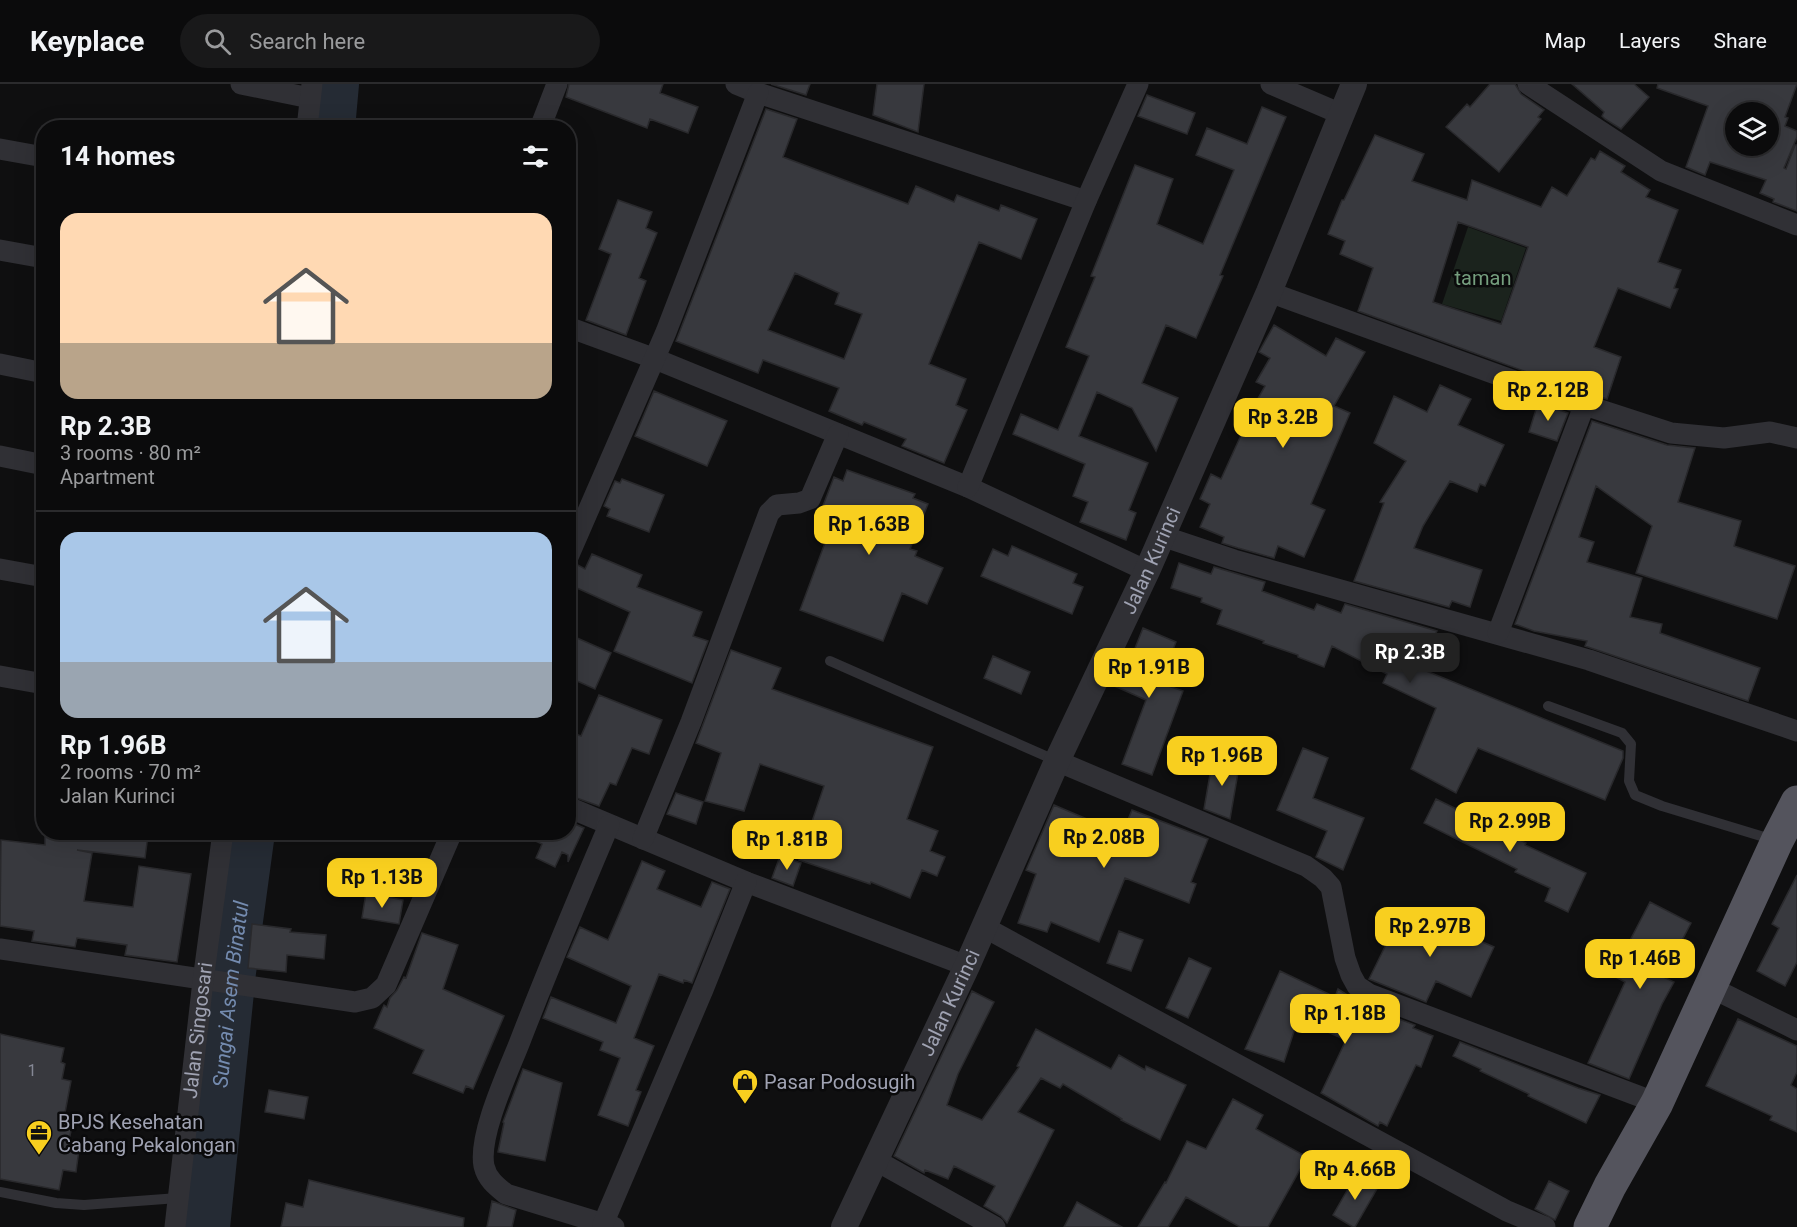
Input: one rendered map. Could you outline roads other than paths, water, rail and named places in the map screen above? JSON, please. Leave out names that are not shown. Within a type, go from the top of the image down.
[{"type":"highway","points":[[1590,1227],[1610,1186],[1658,1103],[1777,841],[1797,802]]},
{"type":"street","points":[[241,84],[311,91],[308,120]]},
{"type":"street","points":[[543,120],[557,84]]},
{"type":"street","points":[[736,84],[1086,201]]},
{"type":"street","points":[[968,487],[1086,201],[1138,84]]},
{"type":"street","points":[[1271,84],[1341,114]]},
{"type":"street","name":"Jalan Kurinci","points":[[844,1227],[967,966],[1057,761],[1147,571],[1269,292],[1354,84]]},
{"type":"street","points":[[1528,84],[1661,171],[1797,225]]},
{"type":"street","points":[[576,538],[666,332],[758,93]]},
{"type":"street","points":[[0,149],[36,156]]},
{"type":"street","points":[[0,250],[36,257]]},
{"type":"street","points":[[1269,292],[1584,406],[1671,433],[1724,438],[1770,432],[1797,438]]},
{"type":"street","points":[[576,330],[653,358],[968,487],[1147,571]]},
{"type":"street","points":[[0,364],[36,371]]},
{"type":"street","points":[[1497,633],[1584,406]]},
{"type":"street","points":[[642,839],[691,722],[769,513],[777,505],[799,503],[810,499],[838,434]]},
{"type":"street","points":[[0,456],[36,463]]},
{"type":"street","points":[[1162,536],[1234,560],[1589,660],[1797,731]]},
{"type":"street","points":[[0,569],[36,576]]},
{"type":"street","points":[[0,676],[36,683]]},
{"type":"street","points":[[1057,761],[1306,866],[1323,878],[1331,887],[1350,975],[1357,986],[1369,994],[1658,1103]]},
{"type":"street","points":[[576,811],[746,882],[967,966]]},
{"type":"street","points":[[609,825],[537,996],[490,1118],[484,1152],[484,1167],[492,1183],[506,1194],[609,1225],[746,882]]},
{"type":"street","name":"Jalan Singosari","points":[[175,1227],[208,982],[222,840]]},
{"type":"street","points":[[0,950],[355,1002],[372,998],[386,985],[449,840]]},
{"type":"street","points":[[984,927],[1496,1205],[1545,1227]]},
{"type":"street","points":[[1710,987],[1797,1030]]},
{"type":"street","points":[[875,1160],[995,1227]]},
{"type":"lane","points":[[830,661],[1057,761]]},
{"type":"lane","points":[[1548,706],[1622,733],[1631,744],[1629,781],[1635,795],[1662,806],[1777,841]]},
{"type":"lane","points":[[0,1192],[56,1203],[84,1205],[178,1198]]},
{"type":"waterway","name":"Sungai Asem Binatul","points":[[332,120],[335,84]]},
{"type":"waterway","name":"Sungai Asem Binatul","points":[[206,1227],[232,972],[250,840]]},
{"type":"place","name":"Pasar Podosugih","points":[[745,1105]]},
{"type":"place","name":"BPJS Kesehatan Cabang Pekalongan","points":[[39,1156]]},
{"type":"park label","name":"taman","points":[[1483,278]]}]
